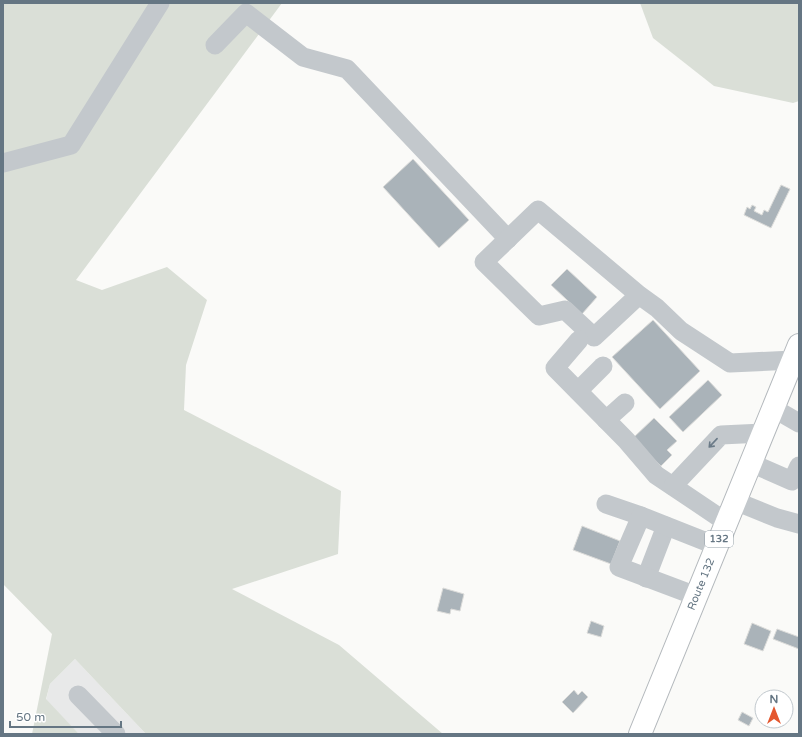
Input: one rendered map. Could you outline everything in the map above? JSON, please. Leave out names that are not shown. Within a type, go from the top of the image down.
[{"type":"highway","name":"Route 132","points":[[640,734],[773,408],[797,355]]},
{"type":"lane","points":[[3,163],[70,145],[160,3]]},
{"type":"lane","points":[[215,45],[246,13],[303,57],[347,69],[508,239]]},
{"type":"lane","points":[[639,296],[594,337],[565,310],[539,316],[484,262],[538,210],[639,296],[657,308],[681,331],[730,363],[797,355]]},
{"type":"lane","points":[[579,340],[555,368],[626,440],[656,475],[726,522]]},
{"type":"lane","points":[[578,391],[603,366]]},
{"type":"lane","points":[[606,420],[625,403]]},
{"type":"lane","points":[[773,408],[799,423]]},
{"type":"lane","points":[[673,486],[721,435],[763,433]]},
{"type":"lane","points":[[751,462],[792,481],[799,466]]},
{"type":"lane","points":[[735,501],[777,518],[799,524]]},
{"type":"lane","points":[[606,504],[717,546]]},
{"type":"lane","points":[[641,516],[619,567],[696,596]]},
{"type":"lane","points":[[646,578],[666,526]]},
{"type":"lane","points":[[78,695],[116,734]]},
{"type":"shaded area","points":[[3,3],[282,3],[76,280],[102,290],[167,267],[207,300],[186,365],[184,410],[341,491],[338,554],[232,589],[339,645],[443,734],[146,734],[75,659],[50,684],[46,699],[79,734],[32,734],[52,634],[3,584]]},
{"type":"shaded area","points":[[640,3],[799,3],[799,101],[793,103],[714,86],[653,38]]},
{"type":"shaded area","points":[[75,659],[146,734],[79,734],[46,700],[50,684]]},
{"type":"building","points":[[413,159],[469,220],[439,248],[383,187]]},
{"type":"building","points":[[781,185],[790,189],[771,228],[744,215],[747,207],[750,209],[752,205],[756,207],[754,211],[762,215],[764,210],[768,212]]},
{"type":"building","points":[[567,269],[597,297],[582,314],[551,285]]},
{"type":"building","points":[[653,320],[700,371],[660,409],[612,357]]},
{"type":"building","points":[[708,380],[722,395],[683,432],[669,417]]},
{"type":"building","points":[[654,418],[677,441],[667,450],[672,455],[661,466],[633,438]]},
{"type":"building","points":[[582,526],[620,541],[611,564],[573,550]]},
{"type":"building","points":[[443,588],[464,594],[460,611],[451,609],[450,614],[437,611]]},
{"type":"building","points":[[591,621],[604,626],[601,637],[587,633]]},
{"type":"building","points":[[752,623],[771,631],[763,651],[744,644]]},
{"type":"building","points":[[777,629],[799,637],[799,649],[773,639]]},
{"type":"building","points":[[574,690],[578,695],[582,691],[588,697],[573,713],[562,702]]},
{"type":"building","points":[[742,712],[753,718],[749,726],[738,720]]}]
